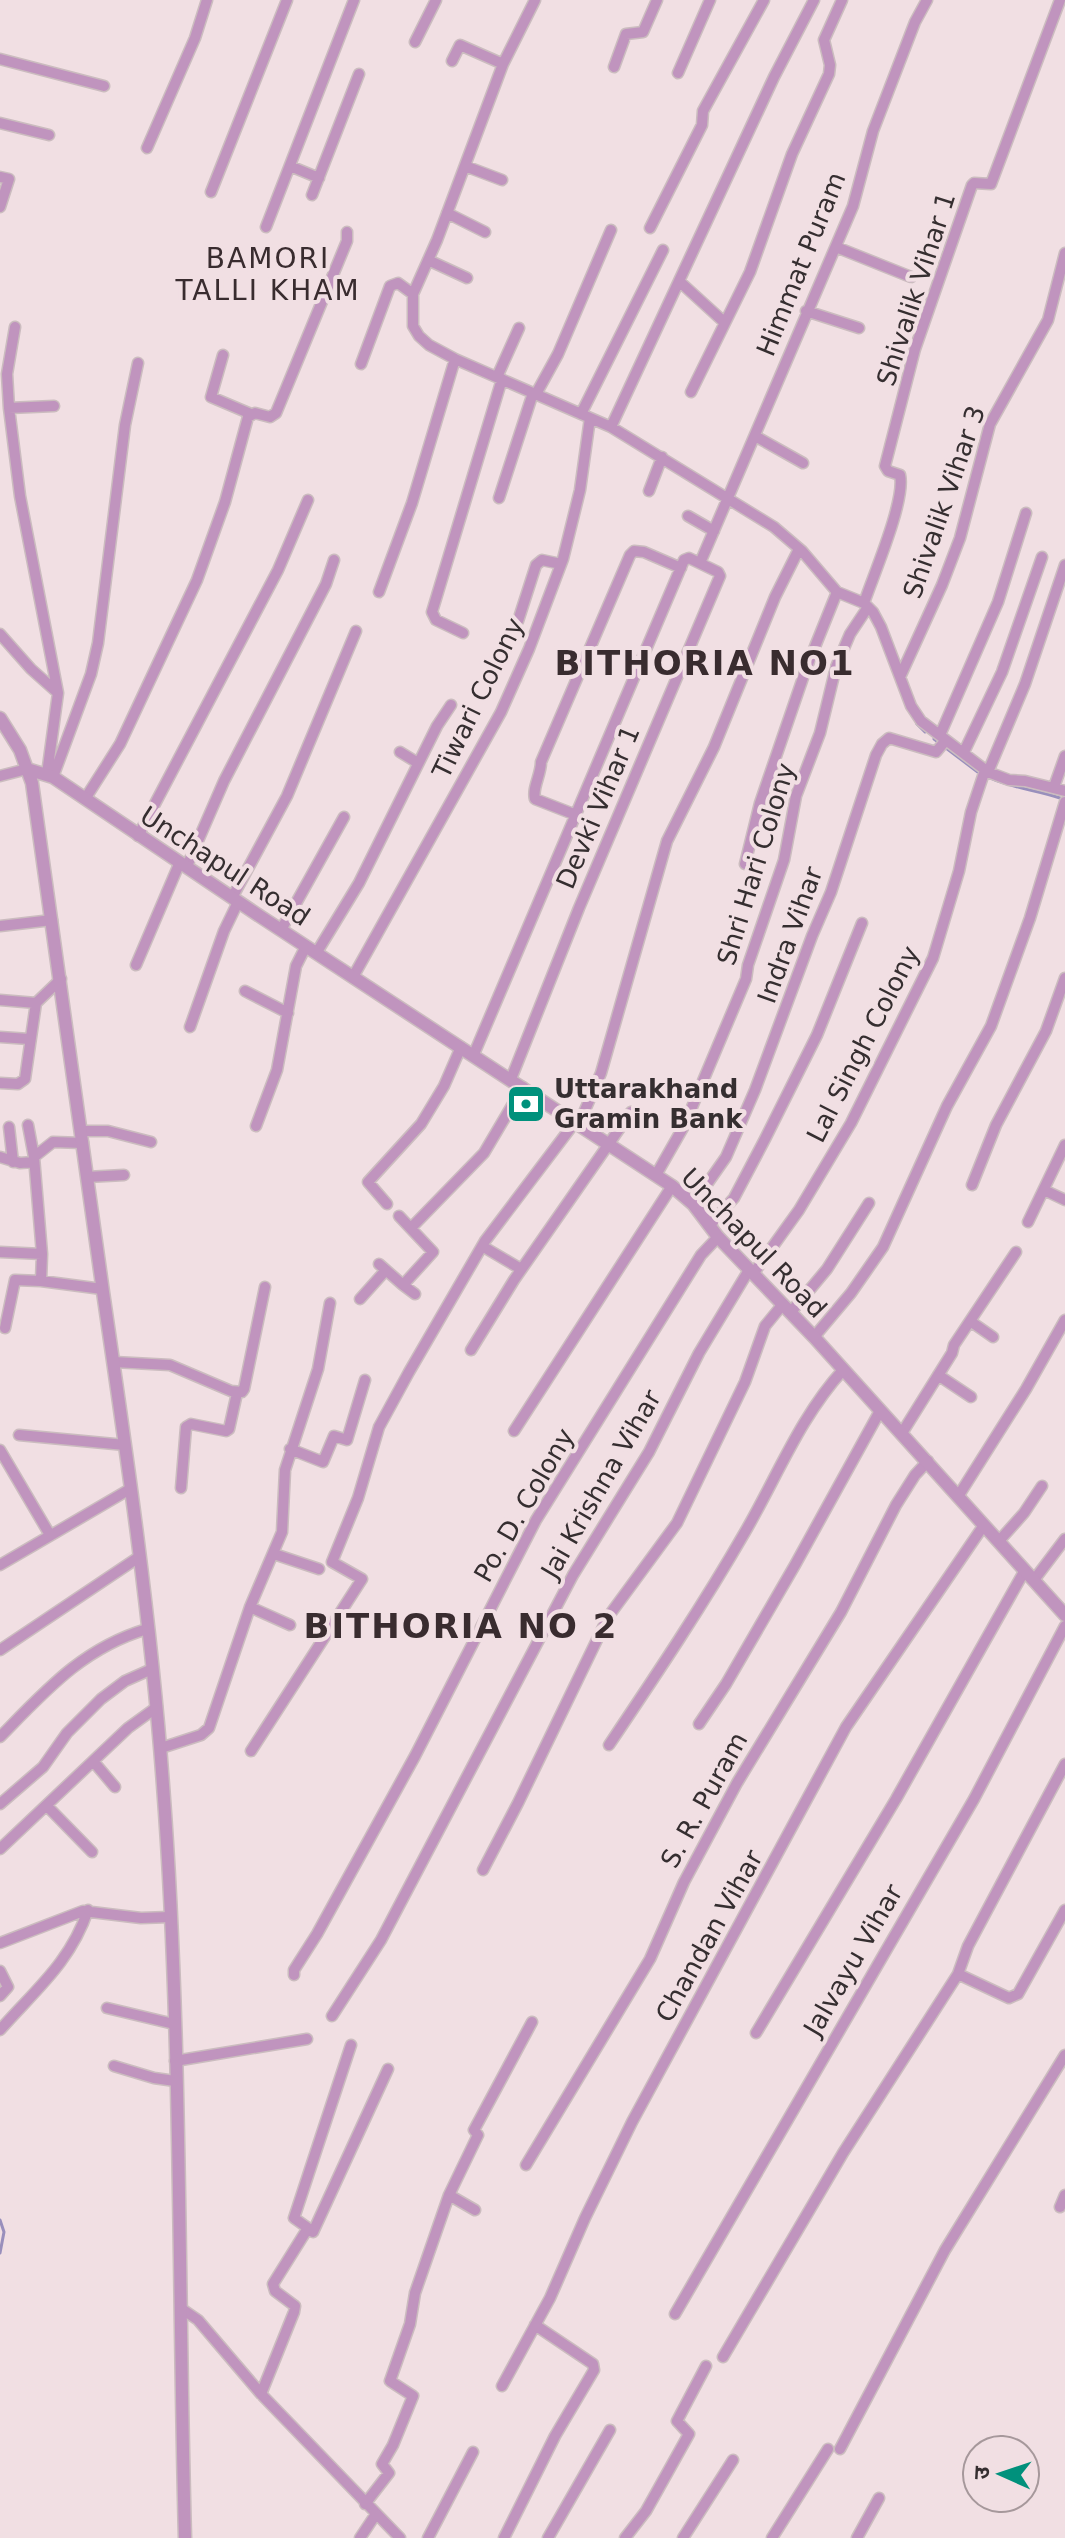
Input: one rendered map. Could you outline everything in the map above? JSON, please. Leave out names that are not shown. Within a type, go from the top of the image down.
[{"type":"street","points":[[147,148],[195,38],[207,0]]},
{"type":"street","points":[[211,192],[287,0]]},
{"type":"street","points":[[266,227],[354,0]]},
{"type":"street","points":[[415,42],[436,0]]},
{"type":"street","points":[[535,0],[503,64],[413,294],[413,326],[419,336],[455,359],[611,427],[774,527],[799,549],[837,592],[866,605],[881,627],[915,714],[943,742],[964,752],[985,774],[1060,789],[1065,756]]},
{"type":"street","points":[[614,67],[626,34],[643,32],[657,0]]},
{"type":"street","points":[[678,73],[710,0]]},
{"type":"street","points":[[650,228],[702,125],[703,111],[764,0]]},
{"type":"street","points":[[611,427],[774,77],[814,0]]},
{"type":"street","points":[[691,392],[750,272],[792,154],[829,74],[824,40],[842,0]]},
{"type":"street","name":"Himmat Puram","points":[[700,563],[853,206],[873,131],[892,77],[927,0]]},
{"type":"street","name":"Shivalik Vihar 1","points":[[866,605],[899,499],[902,479],[885,466],[915,349],[972,185],[991,184],[1060,0]]},
{"type":"street","points":[[452,61],[460,45],[503,64]]},
{"type":"street","points":[[0,59],[104,86]]},
{"type":"street","points":[[312,195],[359,74]]},
{"type":"street","points":[[0,123],[49,135]]},
{"type":"street","points":[[290,166],[319,178]]},
{"type":"street","points":[[465,166],[502,180]]},
{"type":"street","points":[[0,177],[9,179],[0,207]]},
{"type":"street","points":[[447,213],[485,232]]},
{"type":"street","points":[[499,498],[534,394],[558,354],[611,230]]},
{"type":"street","points":[[223,355],[211,397],[251,414],[270,417],[276,413],[335,270],[347,232]]},
{"type":"street","points":[[836,247],[911,277]]},
{"type":"street","name":"Tiwari Colony","points":[[353,977],[501,712],[529,649],[561,564],[580,490],[586,416],[663,250]]},
{"type":"street","name":"Shivalik Vihar 3","points":[[900,677],[960,538],[990,424],[1048,320],[1065,253]]},
{"type":"street","points":[[428,260],[467,278]]},
{"type":"street","points":[[679,281],[724,322]]},
{"type":"street","points":[[361,364],[390,286],[398,283],[413,294]]},
{"type":"street","points":[[806,311],[859,328]]},
{"type":"street","points":[[15,327],[4,373],[20,496],[58,693],[50,776]]},
{"type":"street","points":[[463,633],[436,620],[432,612],[500,378],[519,328]]},
{"type":"street","points":[[379,592],[412,503],[455,359]]},
{"type":"street","points":[[50,776],[91,674],[98,643],[125,425],[138,363]]},
{"type":"street","points":[[9,408],[54,406]]},
{"type":"street","points":[[85,799],[120,744],[197,580],[225,502],[251,414]]},
{"type":"street","points":[[755,436],[803,463]]},
{"type":"street","points":[[649,491],[662,457]]},
{"type":"street","points":[[138,836],[278,570],[308,500]]},
{"type":"street","points":[[943,742],[998,602],[1026,513]]},
{"type":"street","points":[[688,516],[714,531]]},
{"type":"street","points":[[251,1751],[362,1579],[332,1562],[358,1498],[379,1427],[482,1246],[577,1123],[601,1073],[667,841],[714,747],[757,639],[799,549]]},
{"type":"street","points":[[576,815],[535,799],[534,789],[541,775],[541,762],[630,555],[634,551],[644,552],[681,568]]},
{"type":"street","points":[[964,752],[1002,672],[1042,557]]},
{"type":"street","points":[[474,1054],[681,568],[686,558],[700,563]]},
{"type":"street","points":[[136,965],[224,781],[326,584],[334,560]]},
{"type":"street","points":[[518,621],[536,565],[542,560],[561,564]]},
{"type":"street","name":"Devki Vihar 1","points":[[511,1079],[579,908],[720,576],[700,563]]},
{"type":"street","name":"Lal Singh Colony","points":[[751,1272],[799,1210],[851,1123],[933,958],[985,774],[1025,684],[1065,565]]},
{"type":"street","points":[[745,864],[760,803],[806,669],[837,592]]},
{"type":"street","name":"Shri Hari Colony","points":[[656,1175],[684,1126],[746,979],[784,860],[796,796],[820,733],[836,667],[866,605]]},
{"type":"street","points":[[190,1027],[235,900],[287,796],[356,631]]},
{"type":"street","points":[[0,634],[31,669],[58,693]]},
{"type":"street","points":[[256,1126],[277,1070],[296,966],[312,949],[359,883],[437,726],[451,705]]},
{"type":"street","points":[[0,718],[20,750],[32,783],[114,1362],[157,1707],[174,2024],[185,2538]]},
{"type":"street","name":"Indra Vihar","points":[[693,1204],[726,1157],[755,1090],[831,892],[856,808],[876,755],[882,744],[893,737],[930,752],[936,752],[943,742]]},
{"type":"street","points":[[400,752],[418,763]]},
{"type":"street","points":[[0,776],[27,769]]},
{"type":"street","name":"Unchapul Road","points":[[27,769],[50,776],[672,1186],[693,1204],[718,1237],[928,1461],[1065,1615]]},
{"type":"street","points":[[814,1337],[883,1247],[947,1106],[991,1026],[1030,918],[1065,802]]},
{"type":"street","points":[[281,930],[344,817]]},
{"type":"street","points":[[0,926],[52,920]]},
{"type":"street","points":[[709,1226],[734,1198],[765,1139],[817,1035],[862,923]]},
{"type":"street","points":[[972,1185],[1002,1114],[1046,1031],[1065,978]]},
{"type":"street","points":[[0,1083],[23,1083],[36,1003],[61,979]]},
{"type":"street","points":[[245,991],[288,1013]]},
{"type":"street","points":[[0,1000],[36,1003]]},
{"type":"street","points":[[0,1037],[29,1039]]},
{"type":"street","points":[[387,1204],[368,1182],[421,1124],[444,1086],[461,1047]]},
{"type":"street","points":[[411,1228],[484,1153],[523,1087]]},
{"type":"street","points":[[471,1350],[521,1269],[631,1112]]},
{"type":"street","points":[[28,1125],[42,1254],[41,1281]]},
{"type":"street","points":[[9,1127],[13,1162]]},
{"type":"street","points":[[0,1157],[13,1162],[34,1160],[53,1142],[108,1131],[151,1142]]},
{"type":"street","points":[[1028,1222],[1065,1145]]},
{"type":"street","points":[[87,1177],[124,1175]]},
{"type":"street","points":[[514,1431],[672,1186]]},
{"type":"street","points":[[1044,1190],[1065,1200]]},
{"type":"street","points":[[483,1870],[608,1617],[677,1523],[738,1396],[765,1326],[827,1269],[869,1203]]},
{"type":"street","points":[[399,1216],[433,1252],[403,1285]]},
{"type":"street","name":"Po. D. Colony","points":[[294,1975],[294,1970],[415,1756],[536,1520],[701,1255],[718,1237]]},
{"type":"street","points":[[482,1246],[521,1269]]},
{"type":"street","points":[[0,1252],[42,1254]]},
{"type":"street","points":[[902,1433],[1016,1252]]},
{"type":"street","points":[[360,1299],[383,1267],[415,1294]]},
{"type":"street","name":"Jai Krishna Vihar","points":[[332,2016],[381,1940],[573,1575],[649,1452],[699,1353],[751,1272]]},
{"type":"street","points":[[5,1328],[15,1280],[102,1289]]},
{"type":"street","points":[[181,1488],[186,1427],[191,1424],[229,1429],[237,1393],[244,1389],[265,1287]]},
{"type":"street","points":[[161,1748],[201,1735],[209,1728],[250,1607],[283,1526],[285,1470],[318,1369],[330,1303]]},
{"type":"street","points":[[959,1495],[1065,1320]]},
{"type":"street","points":[[970,1321],[993,1337]]},
{"type":"street","points":[[114,1362],[170,1365],[237,1393]]},
{"type":"street","points":[[609,1745],[745,1532],[801,1427],[824,1391],[843,1370]]},
{"type":"street","points":[[938,1375],[971,1397]]},
{"type":"street","points":[[290,1449],[323,1462],[334,1436],[347,1440],[365,1380]]},
{"type":"street","points":[[699,1724],[726,1684],[795,1565],[880,1411]]},
{"type":"street","points":[[19,1435],[125,1445]]},
{"type":"street","points":[[0,1450],[50,1535]]},
{"type":"street","name":"S. R. Puram","points":[[526,2165],[650,1959],[684,1882],[737,1783],[841,1612],[896,1505],[928,1461]]},
{"type":"street","points":[[999,1541],[1024,1513],[1042,1486]]},
{"type":"street","points":[[0,1565],[130,1489]]},
{"type":"street","name":"Chandan Vihar","points":[[502,2386],[535,2325],[632,2122],[846,1727],[984,1525]]},
{"type":"street","points":[[756,2033],[1030,1575],[1065,1539]]},
{"type":"street","points":[[274,1554],[319,1569]]},
{"type":"street","points":[[0,1650],[139,1557]]},
{"type":"street","points":[[250,1607],[290,1625]]},
{"type":"street","name":"Jalvayu Vihar","points":[[675,2314],[974,1799],[1065,1626]]},
{"type":"street","points":[[0,1737],[36,1699],[82,1660],[118,1637],[147,1629]]},
{"type":"street","points":[[0,1804],[43,1767],[67,1733],[101,1699],[125,1681],[152,1669]]},
{"type":"street","points":[[0,1849],[128,1728],[157,1707]]},
{"type":"street","points":[[93,1761],[115,1787]]},
{"type":"street","points":[[723,2357],[843,2153],[958,1974],[974,1934],[1065,1764]]},
{"type":"street","points":[[47,1806],[92,1852]]},
{"type":"street","points":[[0,1943],[88,1910],[141,1918],[170,1917]]},
{"type":"street","points":[[0,2030],[59,1967],[72,1948],[88,1910]]},
{"type":"street","points":[[958,1974],[1009,1998],[1018,1994],[1065,1910]]},
{"type":"street","points":[[0,1971],[8,1987],[0,1996]]},
{"type":"street","points":[[107,2008],[174,2024]]},
{"type":"street","points":[[365,2504],[389,2473],[382,2464],[413,2396],[390,2381],[410,2324],[415,2293],[449,2195],[478,2135],[474,2130],[532,2022]]},
{"type":"street","points":[[175,2061],[307,2039]]},
{"type":"street","points":[[351,2045],[294,2218],[313,2232],[388,2069]]},
{"type":"street","points":[[772,2538],[834,2449],[945,2250],[1065,2055]]},
{"type":"street","points":[[114,2066],[175,2081]]},
{"type":"street","points":[[449,2195],[475,2210]]},
{"type":"street","points":[[1060,2207],[1065,2195]]},
{"type":"street","points":[[261,2394],[295,2306],[275,2291],[273,2284],[308,2228]]},
{"type":"street","points":[[182,2309],[198,2320],[261,2394],[400,2538]]},
{"type":"street","points":[[504,2538],[555,2436],[594,2370],[593,2364],[535,2325]]},
{"type":"street","points":[[625,2538],[646,2511],[689,2434],[677,2421],[706,2366]]},
{"type":"street","points":[[548,2538],[610,2430]]},
{"type":"street","points":[[428,2538],[473,2452]]},
{"type":"street","points":[[683,2538],[733,2460]]},
{"type":"street","points":[[857,2538],[879,2498]]},
{"type":"street","points":[[360,2538],[376,2514]]},
{"type":"waterway","points":[[917,724],[925,732]]},
{"type":"waterway","points":[[934,739],[979,773]]},
{"type":"waterway","points":[[990,778],[1060,798]]},
{"type":"waterway","points":[[0,2220],[4,2232],[0,2253]]},
{"type":"place","name":"Uttarakhand Gramin Bank","points":[[526,1104]]},
{"type":"district","name":"BAMORI TALLI KHAM","points":[[268,274]]},
{"type":"district","name":"BITHORIA NO1","points":[[705,663]]},
{"type":"district","name":"BITHORIA NO 2","points":[[461,1626]]}]
